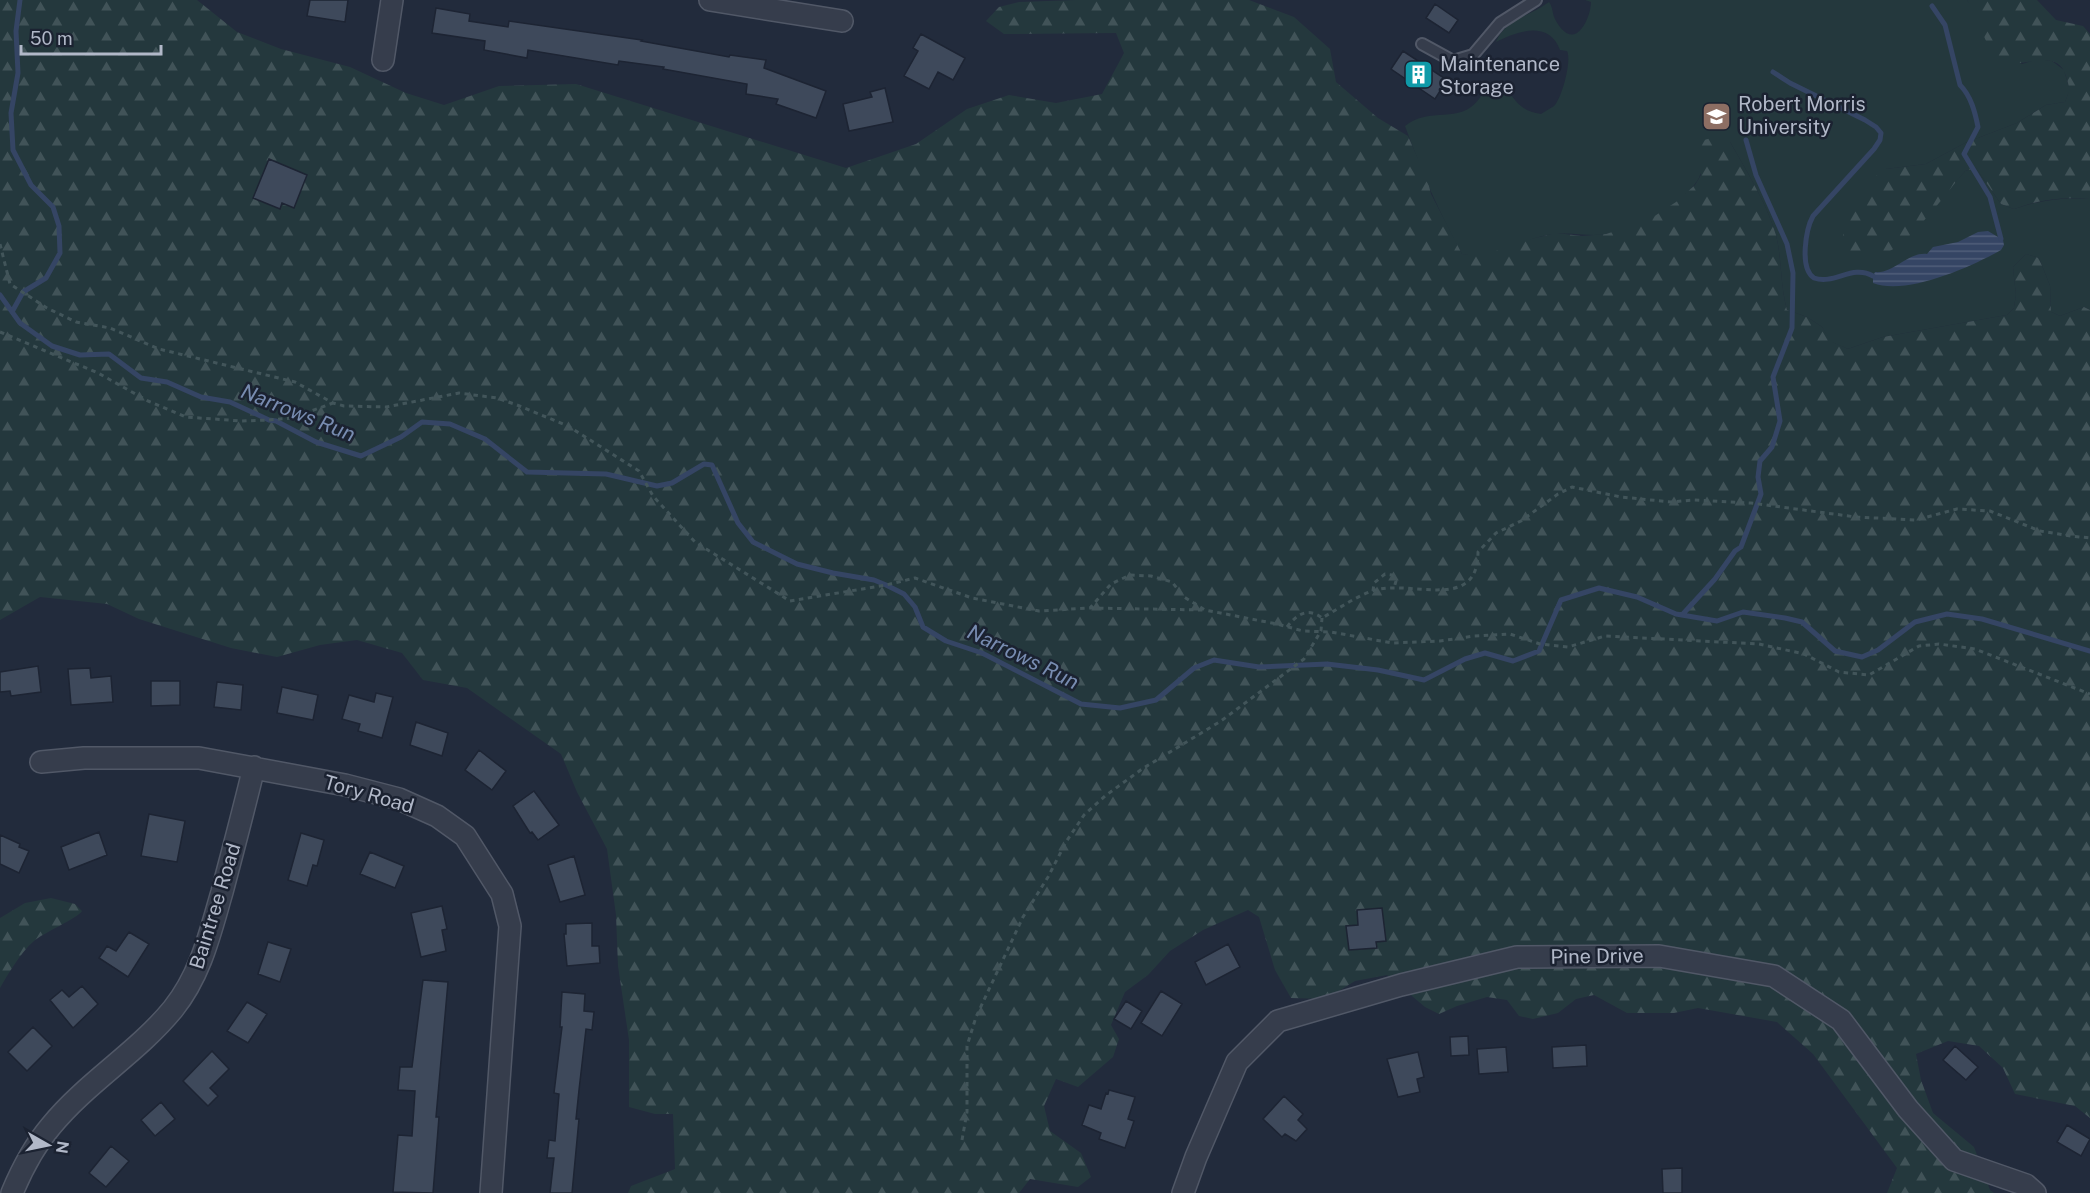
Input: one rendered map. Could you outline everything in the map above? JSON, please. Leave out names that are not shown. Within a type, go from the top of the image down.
[{"type":"street","points":[[383,60],[392,0]]},
{"type":"street","points":[[710,0],[842,21]]},
{"type":"street","name":"Tory Road","points":[[41,762],[84,758],[199,758],[254,767],[345,785],[399,799],[437,816],[465,836],[502,894],[510,926],[491,1193]]},
{"type":"street","name":"Baintree Road","points":[[12,1193],[26,1161],[51,1126],[76,1099],[158,1025],[195,976],[208,941],[254,767]]},
{"type":"street","name":"Pine Drive","points":[[1183,1193],[1237,1062],[1278,1021],[1401,985],[1517,957],[1659,956],[1774,976],[1841,1020],[1908,1109],[1954,1160],[2026,1185],[2035,1193]]},
{"type":"lane","points":[[1422,44],[1453,61],[1473,55],[1500,23],[1536,0]]},
{"type":"path","points":[[0,244],[10,285],[46,308],[76,322],[110,328],[159,349],[295,382],[333,403],[344,406],[386,407],[459,393],[497,398],[568,426],[639,471],[653,496],[695,542],[790,602],[915,578],[972,598],[1039,611],[1090,608],[1205,610],[1303,632],[1321,631],[1392,643],[1510,634],[1540,644],[1568,647],[1605,636],[1760,644],[1804,654],[1839,672],[1869,675],[1919,646],[1939,644],[1975,649],[2090,694]]},
{"type":"path","points":[[0,332],[98,373],[148,401],[186,417],[241,421],[292,418],[333,403]]},
{"type":"path","points":[[1322,618],[1373,591],[1394,588],[1446,590],[1467,584],[1478,568],[1478,552],[1496,533],[1521,521],[1558,494],[1572,487],[1621,497],[1671,502],[1694,500],[1764,504],[1856,517],[1916,520],[1957,509],[1990,511],[2040,531],[2090,538]]},
{"type":"path","points":[[1373,591],[1374,582],[1385,574],[1392,575],[1396,581],[1394,588]]},
{"type":"path","points":[[1090,608],[1111,584],[1130,575],[1151,576],[1172,582],[1185,597],[1205,610]]},
{"type":"path","points":[[1287,627],[1294,617],[1303,612],[1316,613],[1322,618]]},
{"type":"path","points":[[962,1140],[967,1112],[967,1047],[976,1017],[1023,917],[1084,815],[1105,796],[1142,769],[1221,721],[1304,659],[1321,631],[1322,618]]},
{"type":"green space","points":[[0,0],[197,0],[237,32],[281,49],[350,67],[406,93],[444,105],[499,86],[576,84],[846,168],[916,144],[967,109],[1009,95],[1056,103],[1102,94],[1124,53],[1116,33],[1004,34],[986,21],[999,7],[1019,2],[1076,0],[1249,0],[1294,17],[1330,49],[1336,82],[1378,118],[1408,136],[1431,194],[1462,254],[1483,256],[1519,242],[1556,233],[1582,236],[1606,234],[1647,221],[1676,202],[1695,185],[1701,175],[1695,148],[1707,139],[1720,139],[1730,142],[1767,211],[1778,244],[1787,310],[1807,317],[1822,327],[1832,342],[1848,349],[1883,337],[2007,315],[2014,308],[2016,295],[2013,267],[2026,254],[2039,258],[2050,286],[2051,312],[2060,316],[2084,307],[2090,310],[2090,1118],[2075,1106],[2015,1094],[2003,1068],[1979,1046],[1948,1041],[1916,1054],[1921,1080],[1933,1113],[1974,1147],[1990,1190],[1994,1193],[1887,1193],[1897,1168],[1813,1054],[1777,1022],[1698,1008],[1674,1013],[1627,1013],[1594,995],[1576,999],[1558,1013],[1533,1019],[1519,1016],[1507,1000],[1487,997],[1439,1014],[1425,1007],[1387,975],[1355,981],[1326,999],[1291,998],[1275,970],[1259,917],[1248,910],[1203,930],[1170,951],[1148,975],[1125,992],[1111,1025],[1119,1039],[1113,1057],[1078,1087],[1056,1079],[1044,1106],[1050,1131],[1081,1153],[1091,1177],[1078,1187],[1030,1179],[1019,1193],[628,1193],[631,1186],[675,1169],[673,1114],[655,1114],[629,1107],[629,1040],[618,966],[616,915],[607,849],[577,792],[561,754],[467,688],[423,680],[402,653],[357,640],[320,645],[277,657],[231,648],[139,619],[107,604],[40,597],[0,620]]},
{"type":"green space","name":"Robert Morris University","points":[[1585,0],[1967,0],[1975,10],[1987,40],[2022,64],[2038,59],[2052,61],[2064,70],[2070,90],[2065,102],[2046,105],[2017,123],[1965,143],[1926,164],[1886,169],[1887,252],[1907,237],[1965,171],[1976,168],[2001,204],[2014,209],[2051,200],[2090,199],[2090,310],[2084,307],[2060,316],[2051,312],[2050,286],[2039,258],[2026,254],[2013,267],[2016,295],[2014,308],[2007,315],[1883,337],[1848,349],[1831,342],[1822,327],[1807,317],[1787,310],[1778,244],[1772,223],[1756,187],[1730,142],[1701,169],[1700,176],[1688,192],[1661,214],[1646,222],[1606,234],[1546,235],[1485,256],[1462,254],[1431,191],[1405,126],[1424,117],[1454,114],[1471,107],[1480,97],[1487,82],[1506,87],[1516,102],[1529,111],[1541,114],[1554,106],[1565,79],[1567,51],[1560,50],[1555,41],[1540,31],[1513,34],[1496,42],[1505,28],[1549,2],[1560,27],[1567,33],[1574,34],[1586,23],[1591,2]]},
{"type":"green space","points":[[1967,0],[2037,0],[2056,20],[2083,26],[2090,34],[2090,199],[2051,200],[2014,209],[2001,204],[1976,168],[1965,171],[1918,227],[1897,246],[1888,252],[1873,256],[1846,255],[1841,248],[1846,219],[1877,175],[1886,169],[1926,164],[1965,143],[2017,123],[2046,105],[2065,102],[2069,87],[2061,66],[2045,60],[2014,63],[1997,58]]},
{"type":"green space","points":[[51,898],[75,904],[82,911],[34,941],[20,957],[0,988],[0,918],[25,903]]},
{"type":"water","points":[[1988,231],[2003,240],[2004,245],[2001,250],[1973,264],[1920,283],[1887,286],[1873,283],[1875,272],[1888,270],[1913,256],[1927,254],[1933,247],[1958,242],[1978,232]]},
{"type":"building","points":[[310,0],[348,0],[345,22],[307,16]]},
{"type":"building","points":[[1435,4],[1458,20],[1449,33],[1426,18]]},
{"type":"building","points":[[436,8],[470,14],[469,21],[508,27],[509,21],[642,40],[729,57],[730,55],[766,60],[764,68],[826,91],[816,118],[776,104],[778,99],[746,94],[747,84],[663,69],[664,67],[619,61],[618,65],[528,50],[527,58],[484,50],[485,41],[432,33]]},
{"type":"building","points":[[921,34],[965,58],[953,80],[938,72],[929,89],[904,76],[918,51],[913,48]]},
{"type":"building","name":"Maintenance Storage","points":[[1403,51],[1447,80],[1435,99],[1391,69]]},
{"type":"building","points":[[885,88],[893,122],[849,131],[843,104],[872,97],[870,92]]},
{"type":"building","points":[[269,159],[307,175],[294,208],[282,203],[280,209],[253,198]]},
{"type":"building","points":[[38,666],[41,692],[11,696],[10,691],[0,692],[0,672]]},
{"type":"building","points":[[90,668],[91,678],[111,676],[113,702],[71,705],[68,669]]},
{"type":"building","points":[[151,681],[180,681],[180,705],[151,706]]},
{"type":"building","points":[[217,682],[243,685],[241,710],[214,707]]},
{"type":"building","points":[[282,687],[318,695],[313,720],[277,713]]},
{"type":"building","points":[[376,693],[393,697],[382,738],[358,731],[360,724],[342,719],[349,695],[374,702]]},
{"type":"building","points":[[416,722],[448,733],[442,756],[410,745]]},
{"type":"building","points":[[479,750],[506,771],[492,790],[465,770]]},
{"type":"building","points":[[534,791],[559,825],[538,840],[532,832],[530,833],[513,806]]},
{"type":"building","points":[[149,814],[185,821],[177,862],[141,856]]},
{"type":"building","points":[[99,832],[107,855],[69,870],[61,847]]},
{"type":"building","points":[[301,833],[324,840],[317,866],[313,865],[307,886],[288,880]]},
{"type":"building","points":[[0,835],[29,851],[19,873],[0,864]]},
{"type":"building","points":[[370,852],[404,866],[395,888],[360,874]]},
{"type":"building","points":[[574,856],[585,895],[560,902],[548,865]]},
{"type":"building","points":[[442,906],[447,929],[442,930],[446,951],[421,957],[411,913]]},
{"type":"building","points":[[1382,908],[1386,941],[1376,942],[1377,948],[1349,950],[1346,926],[1358,925],[1357,910]]},
{"type":"building","points":[[592,923],[592,946],[599,946],[600,963],[567,966],[564,934],[566,934],[566,924]]},
{"type":"building","points":[[129,932],[149,944],[128,977],[99,958],[107,946],[116,951]]},
{"type":"building","points":[[268,942],[291,949],[280,982],[258,974]]},
{"type":"building","points":[[1228,944],[1240,967],[1206,985],[1195,962]]},
{"type":"building","points":[[423,980],[448,982],[436,1117],[439,1117],[433,1193],[393,1192],[398,1135],[412,1136],[415,1091],[398,1090],[400,1067],[412,1067]]},
{"type":"building","points":[[82,986],[98,1004],[73,1028],[50,1000],[62,990],[69,997]]},
{"type":"building","points":[[1161,991],[1182,1004],[1162,1036],[1141,1023]]},
{"type":"building","points":[[562,992],[585,994],[584,1011],[594,1012],[592,1030],[586,1029],[576,1119],[579,1119],[572,1193],[550,1193],[554,1158],[547,1158],[549,1140],[555,1141],[559,1094],[554,1093],[562,1027],[560,1027]]},
{"type":"building","points":[[1126,1001],[1142,1011],[1131,1029],[1114,1019]]},
{"type":"building","points":[[247,1002],[267,1014],[248,1043],[227,1031]]},
{"type":"building","points":[[33,1027],[52,1046],[27,1071],[8,1052]]},
{"type":"building","points":[[1468,1036],[1469,1055],[1451,1056],[1450,1037]]},
{"type":"building","points":[[1586,1045],[1587,1066],[1553,1068],[1552,1047]]},
{"type":"building","points":[[1955,1046],[1978,1067],[1966,1080],[1943,1060]]},
{"type":"building","points":[[1506,1047],[1508,1072],[1479,1074],[1477,1049]]},
{"type":"building","points":[[212,1051],[229,1069],[210,1088],[218,1096],[208,1106],[183,1081]]},
{"type":"building","points":[[1418,1052],[1424,1077],[1417,1079],[1420,1092],[1398,1097],[1387,1059]]},
{"type":"building","points":[[1109,1090],[1135,1097],[1128,1119],[1134,1121],[1125,1148],[1099,1139],[1101,1133],[1082,1125],[1089,1105],[1101,1109]]},
{"type":"building","points":[[1284,1096],[1303,1114],[1298,1120],[1307,1129],[1296,1141],[1285,1134],[1282,1137],[1263,1119]]},
{"type":"building","points":[[161,1102],[175,1119],[155,1136],[141,1120]]},
{"type":"building","points":[[2067,1125],[2090,1139],[2081,1156],[2057,1142]]},
{"type":"building","points":[[111,1146],[129,1161],[106,1187],[89,1173]]},
{"type":"building","points":[[1682,1168],[1682,1193],[1663,1193],[1662,1169]]},
{"type":"waterway","points":[[12,312],[23,292],[46,278],[60,253],[59,226],[53,207],[31,185],[13,150],[11,113],[18,73],[16,31],[20,0]]},
{"type":"waterway","points":[[1932,6],[1945,25],[1960,85],[1970,99],[1977,121],[1978,127],[1964,154],[1990,197],[2001,239]]},
{"type":"waterway","points":[[1773,72],[1790,83],[1865,120],[1881,133],[1880,140],[1874,149],[1813,216],[1805,248],[1809,273],[1814,278],[1829,279],[1858,272],[1873,276]]},
{"type":"waterway","points":[[1682,615],[1715,579],[1735,551],[1741,547],[1761,494],[1758,477],[1760,461],[1772,447],[1780,421],[1773,377],[1792,328],[1793,273],[1787,244],[1756,175],[1746,140]]},
{"type":"waterway","name":"Narrows Run","points":[[0,295],[20,323],[52,346],[80,355],[109,354],[141,378],[167,382],[201,397],[230,402],[276,421],[316,442],[361,456],[401,437],[422,422],[450,424],[485,439],[527,472],[606,474],[657,486],[672,483],[704,464],[712,465],[738,523],[753,542],[797,564],[874,580],[886,585],[904,594],[915,607],[923,627],[946,641],[982,653],[1081,704],[1120,708],[1156,700],[1194,668],[1214,660],[1259,667],[1327,664],[1378,670],[1424,680],[1465,659],[1485,653],[1513,661],[1539,651],[1561,600],[1599,588],[1637,597],[1676,614],[1717,621],[1743,612],[1802,622],[1835,651],[1862,657],[1878,650],[1915,622],[1947,614],[1982,619],[2090,651]]},
{"type":"place","name":"Maintenance Storage","points":[[1419,75]]},
{"type":"place","name":"Robert Morris University","points":[[1717,116]]}]
